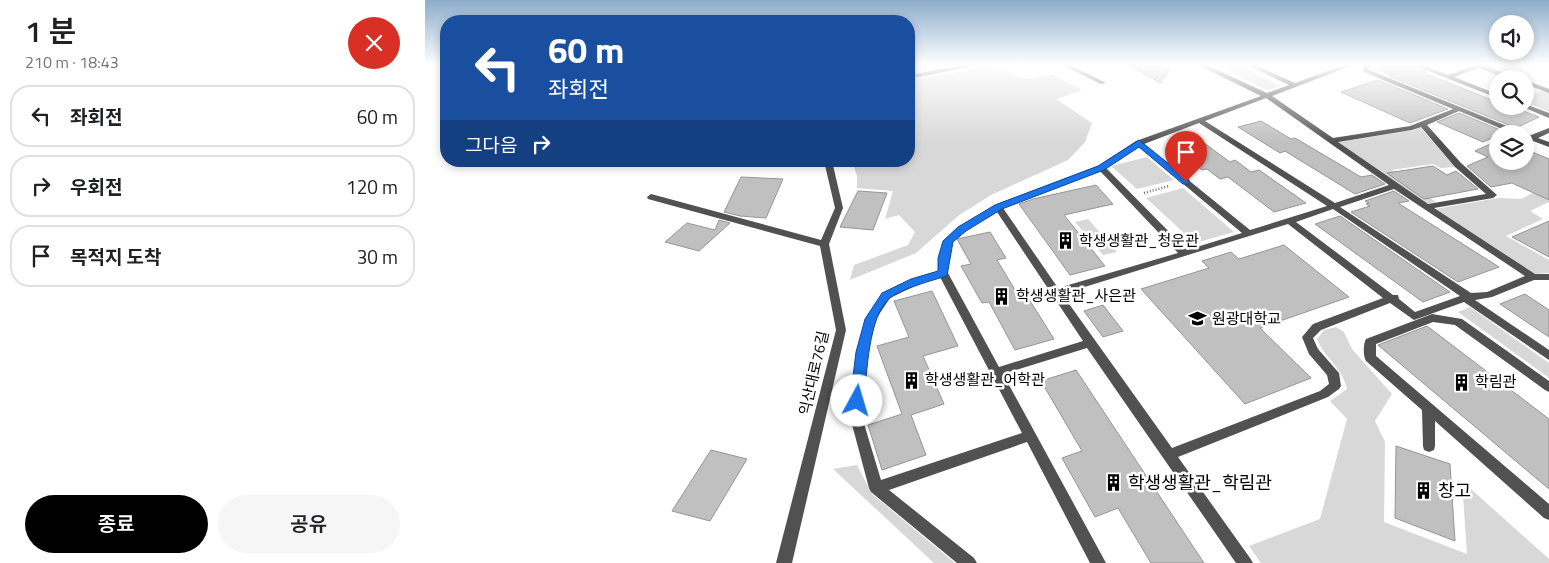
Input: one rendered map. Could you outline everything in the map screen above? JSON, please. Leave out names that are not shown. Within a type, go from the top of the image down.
[{"type":"street","points":[[1255,90],[1267,96],[1394,186],[1533,277]]},
{"type":"street","points":[[1098,563],[943,273],[943,258],[948,241],[962,229],[998,207],[1101,168],[1139,143],[1283,90]]},
{"type":"street","points":[[1413,90],[1499,125]]},
{"type":"street","points":[[1330,141],[1412,128],[1459,109]]},
{"type":"street","points":[[1534,110],[1549,116]]},
{"type":"street","points":[[1200,121],[1332,205],[1549,356]]},
{"type":"street","points":[[1422,124],[1458,165],[1493,195],[1426,207]]},
{"type":"street","points":[[1534,135],[1549,130]]},
{"type":"street","points":[[1534,139],[1549,145]]},
{"type":"street","points":[[1139,143],[1249,234]]},
{"type":"street","points":[[651,197],[824,244],[839,208],[829,167]]},
{"type":"street","points":[[1101,168],[1185,254]]},
{"type":"street","points":[[1056,292],[1249,234],[1394,186]]},
{"type":"street","points":[[998,207],[1090,343],[1245,563]]},
{"type":"street","points":[[1289,220],[1394,298],[1414,316],[1467,298],[1488,295],[1533,277],[1549,277]]},
{"type":"street","name":"익산대로76길","points":[[784,563],[841,330],[824,244]]},
{"type":"street","points":[[943,273],[915,282],[886,296],[871,319],[862,352],[856,417],[876,488],[969,563]]},
{"type":"street","points":[[1169,455],[1323,394],[1335,386],[1333,373],[1313,351],[1307,337],[1317,327],[1394,298]]},
{"type":"street","points":[[1549,387],[1457,322],[1432,318],[1370,342],[1370,358],[1549,513]]},
{"type":"street","points":[[996,372],[1090,343]]},
{"type":"street","points":[[1427,407],[1429,446]]},
{"type":"street","points":[[876,488],[1029,436]]},
{"type":"path","points":[[1129,197],[1186,182]]},
{"type":"shaded area","points":[[915,90],[1081,90],[1056,99],[1092,123],[1085,142],[1068,160],[991,195],[958,216],[916,253],[850,280],[854,265],[908,245],[915,232],[899,215],[885,219],[893,191],[857,188],[857,176],[854,167],[915,167]]},
{"type":"shaded area","points":[[1542,90],[1549,92],[1549,112],[1534,106],[1534,94]]},
{"type":"shaded area","points":[[1420,127],[1455,167],[1441,168],[1433,164],[1392,170],[1436,202],[1426,204],[1338,142],[1415,130]]},
{"type":"shaded area","points":[[1147,157],[1174,180],[1137,189],[1111,166]]},
{"type":"shaded area","points":[[1549,185],[1549,202],[1530,211],[1543,219],[1506,236],[1549,260],[1549,273],[1535,274],[1435,209],[1498,198],[1521,199]]},
{"type":"shaded area","points":[[1183,188],[1234,232],[1195,243],[1146,198]]},
{"type":"shaded area","points":[[1088,219],[1117,252],[1103,255],[1075,222]]},
{"type":"shaded area","points":[[1470,307],[1549,363],[1549,378],[1458,312]]},
{"type":"shaded area","points":[[1336,327],[1344,332],[1352,349],[1392,394],[1375,421],[1385,442],[1384,522],[1467,554],[1462,481],[1549,559],[1549,563],[1261,563],[1249,546],[1320,519],[1347,419],[1330,401],[1347,389],[1345,381],[1317,339],[1324,330]]},
{"type":"shaded area","points":[[857,465],[872,494],[955,563],[934,563],[833,469]]},
{"type":"building","points":[[1346,90],[1403,90],[1448,109],[1410,123],[1341,92]]},
{"type":"building","points":[[1424,90],[1467,90],[1489,99],[1489,115],[1534,115],[1539,117],[1522,125],[1509,125]]},
{"type":"building","points":[[1459,113],[1489,125],[1489,139],[1483,142],[1437,122]]},
{"type":"building","points":[[1261,121],[1291,139],[1295,138],[1361,177],[1372,175],[1385,184],[1355,194],[1285,151],[1280,153],[1238,127]]},
{"type":"building","points":[[1197,138],[1230,162],[1235,160],[1251,172],[1259,170],[1306,203],[1274,212],[1228,177],[1220,179],[1207,169],[1202,170],[1169,144]]},
{"type":"building","points":[[1489,145],[1489,170],[1534,170],[1534,153],[1549,159],[1549,200],[1512,183],[1491,187],[1467,166],[1488,157],[1475,151]]},
{"type":"building","points":[[1433,166],[1447,175],[1456,171],[1478,189],[1424,199],[1387,173]]},
{"type":"building","points":[[741,177],[783,179],[766,218],[740,216],[724,212]]},
{"type":"building","name":"학생생활관_청운관","points":[[1096,185],[1113,204],[1064,215],[1105,266],[1070,275],[1019,204],[1033,199]]},
{"type":"building","points":[[858,191],[887,193],[873,230],[840,227]]},
{"type":"building","points":[[1394,191],[1409,201],[1398,203],[1499,267],[1458,282],[1351,212],[1370,206],[1365,201]]},
{"type":"building","points":[[1340,216],[1450,292],[1423,302],[1315,224]]},
{"type":"building","points":[[719,220],[730,223],[699,251],[665,242],[687,223],[715,230]]},
{"type":"building","points":[[1549,221],[1549,257],[1512,237]]},
{"type":"building","name":"학생생활관_사은관","points":[[990,232],[1006,258],[997,260],[1015,290],[1022,288],[1054,339],[1015,350],[989,302],[982,303],[961,266],[971,264],[957,239]]},
{"type":"building","points":[[1284,245],[1349,297],[1260,328],[1311,378],[1245,404],[1141,289],[1209,268],[1202,261],[1231,252],[1239,259]]},
{"type":"building","name":"학생생활관_어학관","points":[[932,291],[958,346],[923,356],[944,404],[911,415],[926,455],[882,470],[868,425],[902,414],[877,346],[909,337],[894,301]]},
{"type":"building","points":[[1525,294],[1549,310],[1549,337],[1500,304]]},
{"type":"building","points":[[1103,305],[1123,331],[1103,337],[1084,311]]},
{"type":"building","name":"학림관","points":[[1427,326],[1549,419],[1549,489],[1378,345]]},
{"type":"building","name":"학생생활관_학림관","points":[[1076,370],[1204,563],[1151,563],[1118,508],[1095,517],[1062,458],[1082,451],[1041,381]]},
{"type":"building","name":"창고","points":[[1396,446],[1450,464],[1455,541],[1395,518]]},
{"type":"building","points":[[711,450],[747,459],[710,521],[672,511]]},
{"type":"place","name":"학생생활관_청운관","points":[[1065,241]]},
{"type":"place","name":"학생생활관_사은관","points":[[1002,296]]},
{"type":"place","name":"원광대학교","points":[[1198,319]]},
{"type":"place","name":"학생생활관_어학관","points":[[911,380]]},
{"type":"place","name":"학림관","points":[[1461,382]]},
{"type":"place","name":"학생생활관_학림관","points":[[1114,483]]},
{"type":"place","name":"창고","points":[[1424,491]]},
{"type":"route","points":[[857,401],[862,352],[871,319],[886,296],[915,282],[943,273],[943,258],[948,241],[962,229],[998,207],[1101,168],[1139,143],[1186,182]]}]
